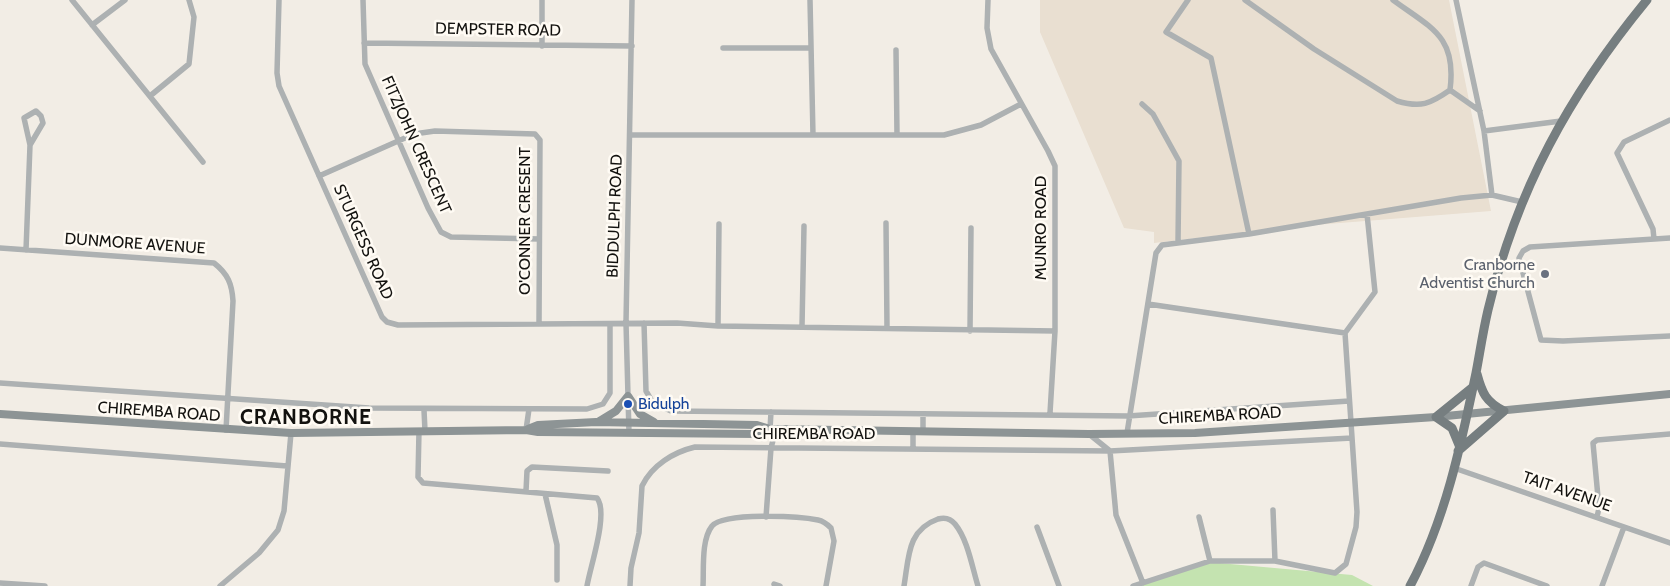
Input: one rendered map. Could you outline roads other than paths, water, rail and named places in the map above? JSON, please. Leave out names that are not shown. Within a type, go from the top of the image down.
[{"type":"main road","points":[[1410,586],[1438,521],[1454,468],[1473,388],[1488,310],[1522,202],[1561,121],[1600,59],[1647,0]]},
{"type":"main road","points":[[1458,448],[1504,412],[1486,400],[1482,394],[1476,372]]},
{"type":"main road","points":[[1458,448],[1452,428],[1436,417],[1473,388]]},
{"type":"main road","name":"CHIREMBA ROAD","points":[[526,430],[538,426],[596,422],[757,425],[773,429],[923,432],[1195,433],[1504,412],[1670,394]]},
{"type":"main road","points":[[596,422],[616,411],[628,396],[640,414],[655,423]]},
{"type":"main road","name":"CHIREMBA ROAD","points":[[0,414],[291,433],[526,430],[538,432],[757,434],[773,429]]},
{"type":"street","points":[[72,0],[203,162]]},
{"type":"street","points":[[92,25],[125,0]]},
{"type":"street","points":[[150,96],[189,64],[194,18],[189,0]]},
{"type":"street","name":"STURGESS ROAD","points":[[279,0],[278,81],[382,317],[387,322],[398,325],[610,325],[644,323],[718,326],[1055,331]]},
{"type":"street","name":"FITZJOHN CRESCENT","points":[[363,0],[365,64],[428,208],[445,236],[539,239]]},
{"type":"street","points":[[542,0],[542,46]]},
{"type":"street","name":"BIDDULPH ROAD","points":[[628,433],[626,323],[631,135],[632,0]]},
{"type":"street","points":[[810,0],[813,135]]},
{"type":"street","name":"MUNRO ROAD","points":[[988,0],[987,28],[991,49],[1048,151],[1054,166],[1055,331],[1050,414]]},
{"type":"street","points":[[1188,0],[1166,32],[1211,58],[1249,234]]},
{"type":"street","points":[[1245,0],[1314,49],[1397,101],[1412,105],[1425,104],[1450,90]]},
{"type":"street","points":[[1393,0],[1439,35],[1446,44],[1452,70],[1450,90]]},
{"type":"street","points":[[1456,0],[1484,131],[1492,195]]},
{"type":"street","name":"DEMPSTER ROAD","points":[[364,43],[632,46]]},
{"type":"street","points":[[723,48],[810,48]]},
{"type":"street","points":[[896,50],[897,135]]},
{"type":"street","points":[[1450,90],[1480,111]]},
{"type":"street","points":[[631,135],[936,136],[967,131],[1021,104]]},
{"type":"street","points":[[1142,104],[1153,114],[1179,161],[1178,242]]},
{"type":"street","points":[[26,250],[30,145],[24,118],[36,111],[41,116],[43,123],[30,145]]},
{"type":"street","points":[[1654,239],[1653,230],[1617,153],[1624,142],[1670,120]]},
{"type":"street","points":[[1484,131],[1561,121]]},
{"type":"street","name":"O'CONNER CRESENT","points":[[319,176],[414,134],[434,131],[535,134],[540,140],[539,324]]},
{"type":"street","points":[[1127,433],[1128,416],[1157,250],[1162,245],[1249,234],[1461,198],[1492,195],[1522,202]]},
{"type":"street","points":[[1133,586],[1210,561],[1275,561],[1329,572],[1339,571],[1346,564],[1356,528],[1356,493],[1345,334],[1375,292],[1367,214]]},
{"type":"street","points":[[886,223],[887,328]]},
{"type":"street","points":[[718,326],[719,224]]},
{"type":"street","points":[[802,326],[804,226]]},
{"type":"street","points":[[970,330],[971,228]]},
{"type":"street","points":[[1670,238],[1530,247],[1521,253],[1520,263],[1541,340],[1546,342],[1563,342],[1670,336]]},
{"type":"street","name":"DUNMORE AVENUE","points":[[0,248],[214,264],[219,267],[228,277],[233,294],[226,398],[226,430]]},
{"type":"street","points":[[1148,304],[1345,334]]},
{"type":"street","points":[[644,323],[646,392],[653,402],[671,411],[1128,416],[1349,401]]},
{"type":"street","points":[[0,383],[424,410],[587,410],[602,404],[610,393],[610,325]]},
{"type":"street","points":[[526,430],[530,409]]},
{"type":"street","points":[[424,410],[418,477],[423,483],[545,494],[592,496],[599,501],[598,539],[587,586]]},
{"type":"street","points":[[766,517],[773,429],[770,412]]},
{"type":"street","points":[[923,414],[923,432]]},
{"type":"street","points":[[913,448],[914,431]]},
{"type":"street","points":[[220,586],[259,553],[278,530],[284,511],[286,466],[291,433]]},
{"type":"street","points":[[1089,434],[1110,451],[1116,516],[1143,583]]},
{"type":"street","points":[[1597,517],[1599,508],[1593,443],[1597,440],[1670,434]]},
{"type":"street","name":"CHIREMBA ROAD","points":[[630,586],[631,568],[638,541],[642,486],[645,479],[674,454],[695,447],[1110,451],[1352,438]]},
{"type":"street","points":[[0,444],[286,466]]},
{"type":"street","points":[[526,491],[527,470],[532,467],[608,471]]},
{"type":"street","name":"TAIT AVENUE","points":[[1454,468],[1670,543]]},
{"type":"street","points":[[545,494],[557,545],[557,580]]},
{"type":"street","points":[[1273,510],[1275,561]]},
{"type":"street","points":[[1199,516],[1210,561]]},
{"type":"street","points":[[704,586],[706,538],[713,525],[725,519],[766,517],[818,520],[831,528],[834,541],[826,586]]},
{"type":"street","points":[[904,586],[915,535],[926,524],[943,518],[949,519],[957,526],[978,586]]},
{"type":"street","points":[[1037,527],[1059,586]]},
{"type":"street","points":[[1602,586],[1624,527]]},
{"type":"street","points":[[1471,586],[1478,567],[1484,563],[1547,586]]},
{"type":"street","points":[[0,583],[45,586]]},
{"type":"place","name":"Cranborne Adventist Church","points":[[1545,274]]},
{"type":"place","name":"Bidulph","points":[[628,404]]},
{"type":"district","name":"CRANBORNE","points":[[306,418]]}]
